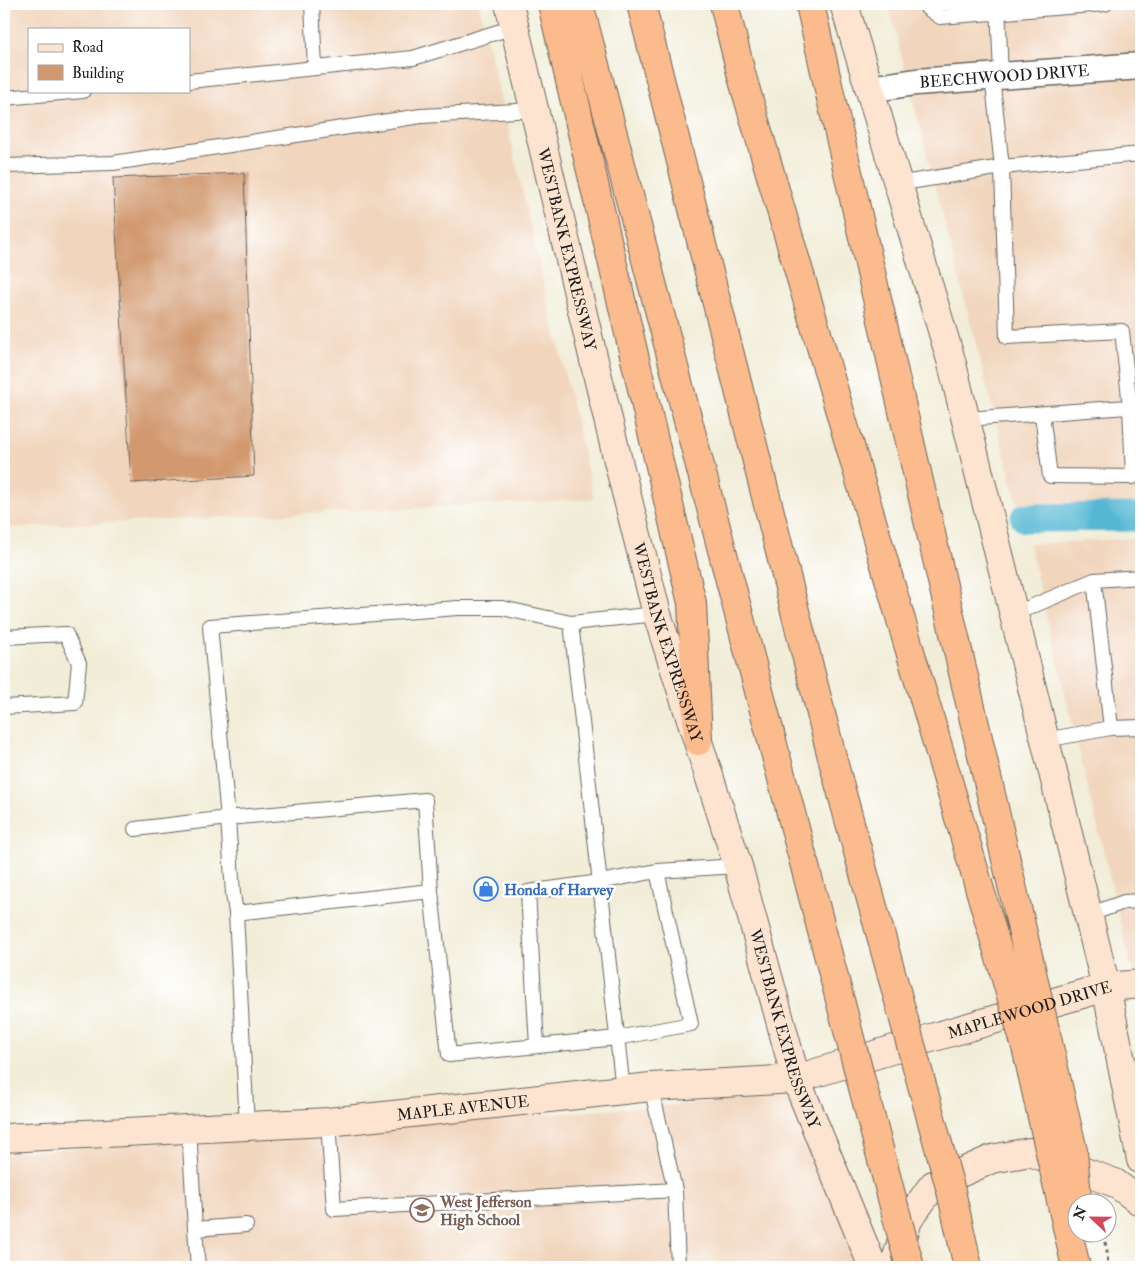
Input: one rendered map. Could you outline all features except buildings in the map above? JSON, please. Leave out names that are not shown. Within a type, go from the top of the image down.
[{"type":"highway","points":[[552,4],[692,603],[698,741]]},
{"type":"highway","points":[[579,4],[910,1267]]},
{"type":"highway","points":[[641,4],[833,761],[951,1192],[968,1267]]},
{"type":"highway","points":[[724,4],[748,96],[1026,1047],[1076,1267]]},
{"type":"highway","points":[[810,4],[1073,1151],[1077,1194]]},
{"type":"highway","points":[[1080,1244],[1082,1267]]},
{"type":"main road","points":[[844,4],[951,360],[1106,987],[1141,1160]]},
{"type":"main road","name":"WESTBANK EXPRESSWAY","points":[[511,16],[657,614],[738,866],[796,1079],[872,1267]]},
{"type":"main road","name":"MAPLEWOOD DRIVE","points":[[917,1042],[1106,987],[1141,984]]},
{"type":"main road","name":"MAPLE AVENUE","points":[[4,1138],[328,1122],[651,1087],[796,1079],[917,1042]]},
{"type":"main road","points":[[894,1267],[908,1220],[933,1185],[992,1159],[1030,1152],[1115,1183],[1141,1202]]},
{"type":"street","name":"BEECHWOOD DRIVE","points":[[869,89],[916,82],[1141,66]]},
{"type":"lane","points":[[312,4],[315,68]]},
{"type":"lane","points":[[926,4],[927,8],[940,17],[999,8],[1105,4]]},
{"type":"lane","points":[[999,8],[997,76],[1002,167],[1007,337],[1122,331],[1136,407],[1133,477],[1050,476],[1042,414]]},
{"type":"lane","points":[[190,81],[413,58],[511,16]]},
{"type":"lane","points":[[4,98],[72,92]]},
{"type":"lane","points":[[4,166],[112,163],[421,116],[534,110]]},
{"type":"lane","points":[[898,184],[1002,167],[1141,154]]},
{"type":"lane","points":[[966,419],[1136,407]]},
{"type":"lane","points":[[1014,614],[1094,580],[1141,577]]},
{"type":"lane","points":[[1094,580],[1111,728]]},
{"type":"lane","points":[[247,1126],[236,913],[210,626],[458,608],[502,608],[571,624],[657,614]]},
{"type":"lane","points":[[571,624],[623,1090]]},
{"type":"lane","points":[[4,638],[66,634],[79,663],[75,703],[4,707]]},
{"type":"lane","points":[[1045,740],[1111,728],[1141,727]]},
{"type":"lane","points":[[135,829],[228,818],[425,800],[431,891],[449,1055],[618,1038],[691,1024],[656,871]]},
{"type":"lane","points":[[537,1046],[528,892],[600,882],[656,871],[738,866]]},
{"type":"lane","points":[[236,913],[431,891]]},
{"type":"lane","points":[[1088,915],[1124,902],[1141,901]]},
{"type":"lane","points":[[651,1087],[675,1190],[678,1267]]},
{"type":"lane","points":[[328,1122],[334,1209],[675,1190]]},
{"type":"lane","points":[[189,1129],[198,1267]]},
{"type":"lane","points":[[195,1229],[246,1225]]},
{"type":"path","points":[[1105,1244],[1108,1267]]},
{"type":"shaded area","points":[[4,4],[479,4],[594,499],[4,528]]},
{"type":"shaded area","points":[[888,4],[1141,4],[1141,516],[1020,514]]},
{"type":"shaded area","points":[[1141,538],[1141,1007],[1029,544]]},
{"type":"shaded area","name":"West Jefferson High School","points":[[814,1095],[853,1267],[4,1267],[4,1153]]},
{"type":"waterway","points":[[1025,518],[1141,517]]},
{"type":"place","name":"Honda of Harvey","points":[[486,889]]},
{"type":"place","name":"West Jefferson High School","points":[[422,1210]]}]
